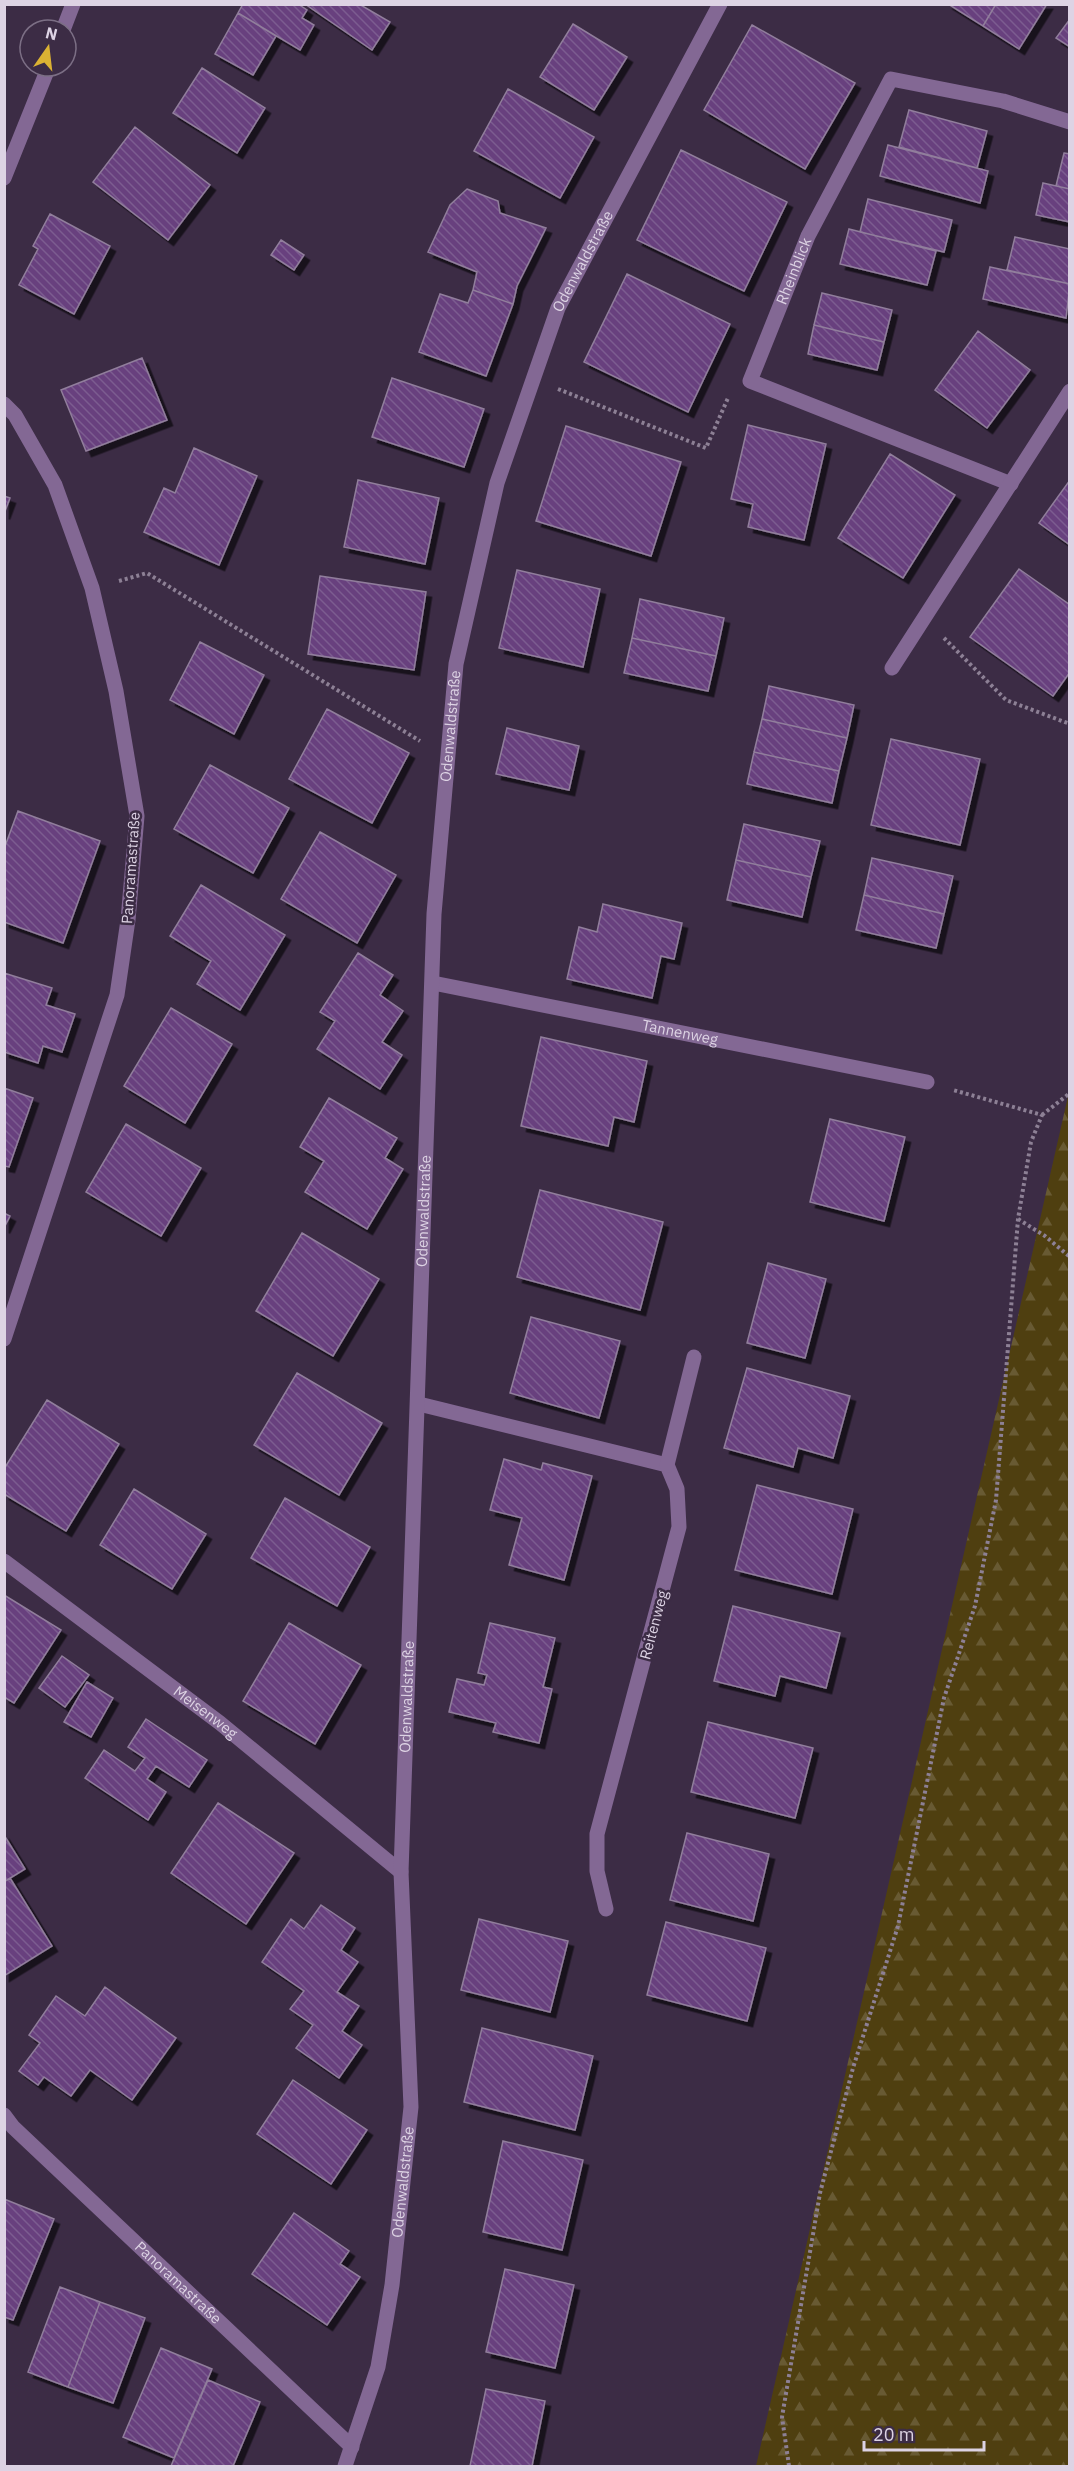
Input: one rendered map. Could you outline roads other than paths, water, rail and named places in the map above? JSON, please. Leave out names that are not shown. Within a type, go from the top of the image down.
[{"type":"street","name":"Odenwaldstraße","points":[[345,2466],[378,2367],[392,2285],[411,2107],[401,1872],[434,914],[456,664],[497,483],[558,308],[720,4]]},
{"type":"street","points":[[4,178],[44,78]]},
{"type":"street","name":"Rheinblick","points":[[1011,484],[750,381],[808,236],[891,79],[1003,101],[1070,122]]},
{"type":"street","points":[[892,668],[1070,391]]},
{"type":"street","name":"Panoramastraße","points":[[4,404],[15,415],[55,485],[92,588],[116,691],[137,816],[128,920],[117,996],[4,1339]]},
{"type":"street","name":"Tannenweg","points":[[433,982],[927,1082]]},
{"type":"street","points":[[418,1404],[667,1466],[694,1357]]},
{"type":"street","name":"Reitenweg","points":[[606,1909],[597,1871],[597,1834],[679,1527],[677,1489],[667,1466]]},
{"type":"street","name":"Meisenweg","points":[[4,1561],[220,1723],[401,1872]]},
{"type":"street","name":"Panoramastraße","points":[[4,2115],[13,2127],[352,2447]]}]
